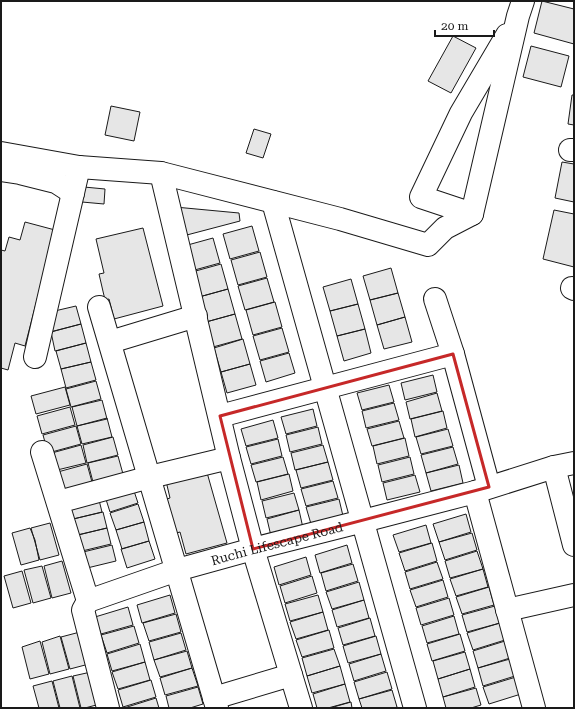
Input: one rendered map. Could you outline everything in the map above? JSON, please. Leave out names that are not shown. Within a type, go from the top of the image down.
[{"type":"street","points":[[472,214],[520,9]]},
{"type":"street","points":[[472,214],[421,197],[461,113],[520,9]]},
{"type":"street","points":[[1,153],[79,167],[161,173],[340,219],[428,245],[444,228],[472,214]]},
{"type":"street","points":[[35,357],[79,167]]},
{"type":"street","points":[[1,170],[56,182],[74,193]]},
{"type":"street","points":[[161,173],[229,458],[253,549],[301,708]]},
{"type":"street","points":[[273,202],[415,708]]},
{"type":"street","points":[[435,299],[452,354],[507,610],[531,707]]},
{"type":"street","points":[[99,307],[216,703],[291,675]]},
{"type":"street","points":[[110,342],[196,316]]},
{"type":"street","points":[[220,416],[452,354]]},
{"type":"street","points":[[42,452],[88,601],[83,610],[108,708]]},
{"type":"street","points":[[58,502],[150,477],[229,458]]},
{"type":"street","points":[[564,465],[574,545]]},
{"type":"street","name":"Ruchi Lifescape Road","points":[[88,601],[177,570],[482,490],[564,465]]},
{"type":"street","points":[[507,610],[574,595]]},
{"type":"highlighted area","points":[[453,354],[489,487],[253,549],[220,416]]},
{"type":"building","points":[[542,1],[574,9],[574,44],[534,33]]},
{"type":"building","points":[[453,36],[476,48],[451,93],[428,81]]},
{"type":"building","points":[[531,46],[569,56],[561,87],[523,77]]},
{"type":"building","points":[[572,95],[574,95],[574,125],[568,124]]},
{"type":"building","points":[[111,106],[140,112],[134,141],[105,135]]},
{"type":"building","points":[[254,129],[271,134],[263,158],[246,153]]},
{"type":"building","points":[[562,162],[574,164],[574,202],[555,198]]},
{"type":"building","points":[[84,187],[105,189],[104,204],[82,202]]},
{"type":"building","points":[[175,207],[239,213],[240,221],[183,236]]},
{"type":"building","points":[[554,210],[574,214],[574,267],[543,259]]},
{"type":"building","points":[[25,222],[55,230],[25,346],[15,343],[8,370],[1,368],[1,250],[5,251],[9,237],[20,240]]},
{"type":"building","points":[[252,226],[259,251],[230,259],[223,234]]},
{"type":"building","points":[[143,228],[163,306],[114,319],[109,299],[105,300],[99,274],[104,273],[96,239]]},
{"type":"building","points":[[213,238],[220,263],[191,271],[184,246]]},
{"type":"building","points":[[260,252],[267,277],[238,285],[231,260]]},
{"type":"building","points":[[221,264],[228,289],[199,297],[192,272]]},
{"type":"building","points":[[391,268],[398,293],[370,300],[363,276]]},
{"type":"building","points":[[267,278],[274,302],[245,310],[238,286]]},
{"type":"building","points":[[351,279],[358,304],[330,311],[323,287]]},
{"type":"building","points":[[228,289],[235,314],[206,322],[199,297]]},
{"type":"building","points":[[398,293],[405,317],[377,325],[370,300]]},
{"type":"building","points":[[275,302],[282,327],[253,335],[246,310]]},
{"type":"building","points":[[358,304],[365,329],[337,336],[330,311]]},
{"type":"building","points":[[76,306],[81,324],[50,332],[46,313]]},
{"type":"building","points":[[235,314],[242,339],[213,347],[206,322]]},
{"type":"building","points":[[405,317],[412,342],[384,349],[377,325]]},
{"type":"building","points":[[81,324],[86,343],[55,351],[51,332]]},
{"type":"building","points":[[282,328],[289,352],[260,360],[253,336]]},
{"type":"building","points":[[365,329],[371,353],[344,361],[337,336]]},
{"type":"building","points":[[243,339],[250,364],[221,372],[214,348]]},
{"type":"building","points":[[86,343],[91,362],[61,369],[56,351]]},
{"type":"building","points":[[289,353],[295,373],[266,382],[260,361]]},
{"type":"building","points":[[91,362],[96,380],[66,388],[61,369]]},
{"type":"building","points":[[250,364],[256,385],[227,393],[221,372]]},
{"type":"building","points":[[433,375],[437,392],[405,400],[401,383]]},
{"type":"building","points":[[96,381],[101,399],[71,407],[66,389]]},
{"type":"building","points":[[389,385],[394,402],[362,410],[357,393]]},
{"type":"building","points":[[65,387],[70,405],[36,414],[31,396]]},
{"type":"building","points":[[437,393],[442,411],[410,419],[406,402]]},
{"type":"building","points":[[102,400],[107,419],[77,426],[72,407]]},
{"type":"building","points":[[394,403],[399,420],[366,428],[362,411]]},
{"type":"building","points":[[70,407],[75,425],[42,434],[37,416]]},
{"type":"building","points":[[313,409],[317,426],[286,434],[281,417]]},
{"type":"building","points":[[443,411],[447,428],[415,437],[411,419]]},
{"type":"building","points":[[107,418],[112,437],[82,444],[77,426]]},
{"type":"building","points":[[273,420],[278,438],[246,446],[241,429]]},
{"type":"building","points":[[399,421],[404,438],[372,446],[367,429]]},
{"type":"building","points":[[76,426],[81,444],[48,453],[43,435]]},
{"type":"building","points":[[318,427],[322,444],[290,452],[286,435]]},
{"type":"building","points":[[448,429],[453,446],[421,454],[416,437]]},
{"type":"building","points":[[113,437],[118,455],[87,463],[83,445]]},
{"type":"building","points":[[405,438],[409,456],[377,464],[373,446]]},
{"type":"building","points":[[278,439],[282,456],[251,464],[246,447]]},
{"type":"building","points":[[81,445],[86,463],[53,471],[48,454]]},
{"type":"building","points":[[323,445],[328,462],[295,470],[291,453]]},
{"type":"building","points":[[453,447],[458,464],[426,473],[421,455]]},
{"type":"building","points":[[118,456],[123,474],[93,482],[88,463]]},
{"type":"building","points":[[283,457],[288,474],[256,482],[251,465]]},
{"type":"building","points":[[410,457],[414,474],[382,482],[378,465]]},
{"type":"building","points":[[328,462],[333,480],[301,488],[296,470]]},
{"type":"building","points":[[87,464],[92,482],[59,491],[54,473]]},
{"type":"building","points":[[459,465],[463,483],[431,491],[426,473]]},
{"type":"building","points":[[206,469],[227,543],[186,554],[180,532],[173,534],[164,500],[170,498],[166,481]]},
{"type":"building","points":[[289,474],[293,491],[261,500],[257,482]]},
{"type":"building","points":[[415,475],[420,492],[387,500],[383,483]]},
{"type":"building","points":[[333,481],[338,498],[306,506],[301,489]]},
{"type":"building","points":[[132,485],[138,503],[110,512],[104,493]]},
{"type":"building","points":[[294,493],[299,510],[266,518],[262,501]]},
{"type":"building","points":[[98,496],[102,512],[69,520],[65,504]]},
{"type":"building","points":[[339,499],[343,516],[311,524],[306,507]]},
{"type":"building","points":[[138,504],[144,522],[116,530],[110,513]]},
{"type":"building","points":[[299,510],[303,528],[271,536],[267,519]]},
{"type":"building","points":[[103,512],[107,528],[73,536],[69,520]]},
{"type":"building","points":[[466,514],[471,532],[439,542],[433,524]]},
{"type":"building","points":[[144,522],[149,541],[122,549],[116,530]]},
{"type":"building","points":[[50,523],[59,555],[40,560],[31,528]]},
{"type":"building","points":[[426,525],[431,543],[399,552],[393,535]]},
{"type":"building","points":[[30,528],[35,540],[39,560],[21,565],[12,533]]},
{"type":"building","points":[[107,528],[111,544],[78,552],[74,536]]},
{"type":"building","points":[[472,533],[477,550],[445,560],[439,542]]},
{"type":"building","points":[[149,541],[155,559],[127,568],[121,549]]},
{"type":"building","points":[[432,543],[437,561],[405,571],[399,553]]},
{"type":"building","points":[[112,545],[116,561],[83,569],[79,553]]},
{"type":"building","points":[[347,545],[352,563],[320,573],[315,555]]},
{"type":"building","points":[[477,551],[483,569],[450,578],[445,561]]},
{"type":"building","points":[[306,557],[311,575],[279,585],[274,567]]},
{"type":"building","points":[[62,561],[71,593],[52,598],[44,566]]},
{"type":"building","points":[[437,562],[443,579],[410,589],[405,572]]},
{"type":"building","points":[[353,564],[358,581],[326,591],[321,573]]},
{"type":"building","points":[[42,566],[51,598],[33,603],[24,570]]},
{"type":"building","points":[[483,569],[488,587],[456,596],[450,579]]},
{"type":"building","points":[[22,571],[31,603],[13,608],[4,576]]},
{"type":"building","points":[[312,576],[317,593],[285,603],[280,586]]},
{"type":"building","points":[[443,580],[448,597],[416,607],[410,590]]},
{"type":"building","points":[[359,582],[364,600],[332,609],[326,592]]},
{"type":"building","points":[[489,587],[494,605],[462,614],[456,597]]},
{"type":"building","points":[[170,595],[175,613],[142,623],[137,605]]},
{"type":"building","points":[[318,595],[323,612],[290,621],[285,604]]},
{"type":"building","points":[[449,598],[454,615],[421,625],[416,608]]},
{"type":"building","points":[[364,600],[369,618],[337,627],[332,610]]},
{"type":"building","points":[[495,606],[500,623],[467,632],[462,615]]},
{"type":"building","points":[[128,607],[133,625],[101,634],[95,617]]},
{"type":"building","points":[[323,612],[328,630],[296,639],[290,622]]},
{"type":"building","points":[[176,614],[181,632],[149,641],[143,623]]},
{"type":"building","points":[[454,616],[459,634],[427,643],[422,626]]},
{"type":"building","points":[[370,618],[375,636],[343,645],[338,628]]},
{"type":"building","points":[[500,623],[505,640],[473,650],[467,633]]},
{"type":"building","points":[[134,626],[139,643],[107,653],[101,635]]},
{"type":"building","points":[[329,630],[334,648],[302,657],[296,640]]},
{"type":"building","points":[[80,632],[89,664],[70,669],[61,637]]},
{"type":"building","points":[[181,633],[186,650],[154,660],[149,642]]},
{"type":"building","points":[[460,634],[465,651],[432,661],[427,644]]},
{"type":"building","points":[[60,636],[69,669],[50,674],[42,642]]},
{"type":"building","points":[[376,636],[381,654],[348,663],[343,646]]},
{"type":"building","points":[[40,641],[49,674],[30,679],[22,647]]},
{"type":"building","points":[[505,641],[510,658],[478,668],[473,651]]},
{"type":"building","points":[[140,644],[145,662],[112,671],[107,654]]},
{"type":"building","points":[[334,649],[340,666],[307,676],[302,658]]},
{"type":"building","points":[[187,651],[192,668],[160,677],[154,660]]},
{"type":"building","points":[[465,652],[470,669],[438,679],[433,661]]},
{"type":"building","points":[[381,654],[386,671],[354,681],[349,664]]},
{"type":"building","points":[[510,659],[515,676],[483,686],[478,668]]},
{"type":"building","points":[[145,662],[150,680],[118,689],[112,672]]},
{"type":"building","points":[[340,666],[345,684],[312,693],[307,676]]},
{"type":"building","points":[[192,668],[198,686],[165,695],[160,678]]},
{"type":"building","points":[[470,669],[475,687],[443,697],[438,679]]},
{"type":"building","points":[[91,672],[100,704],[81,708],[73,676]]},
{"type":"building","points":[[387,672],[392,689],[359,699],[354,682]]},
{"type":"building","points":[[72,676],[80,708],[60,708],[53,681]]},
{"type":"building","points":[[516,677],[521,694],[489,704],[483,687]]},
{"type":"building","points":[[151,680],[156,697],[123,707],[118,690]]},
{"type":"building","points":[[52,681],[59,708],[39,708],[33,686]]},
{"type":"building","points":[[345,684],[350,702],[328,708],[317,708],[313,694]]},
{"type":"building","points":[[198,687],[203,704],[190,708],[169,708],[166,696]]},
{"type":"building","points":[[476,688],[481,705],[471,708],[446,708],[443,697]]},
{"type":"building","points":[[392,690],[397,707],[362,708],[359,699]]},
{"type":"building","points":[[156,698],[159,708],[124,708]]},
{"type":"building","points":[[351,702],[352,708],[330,708]]}]
